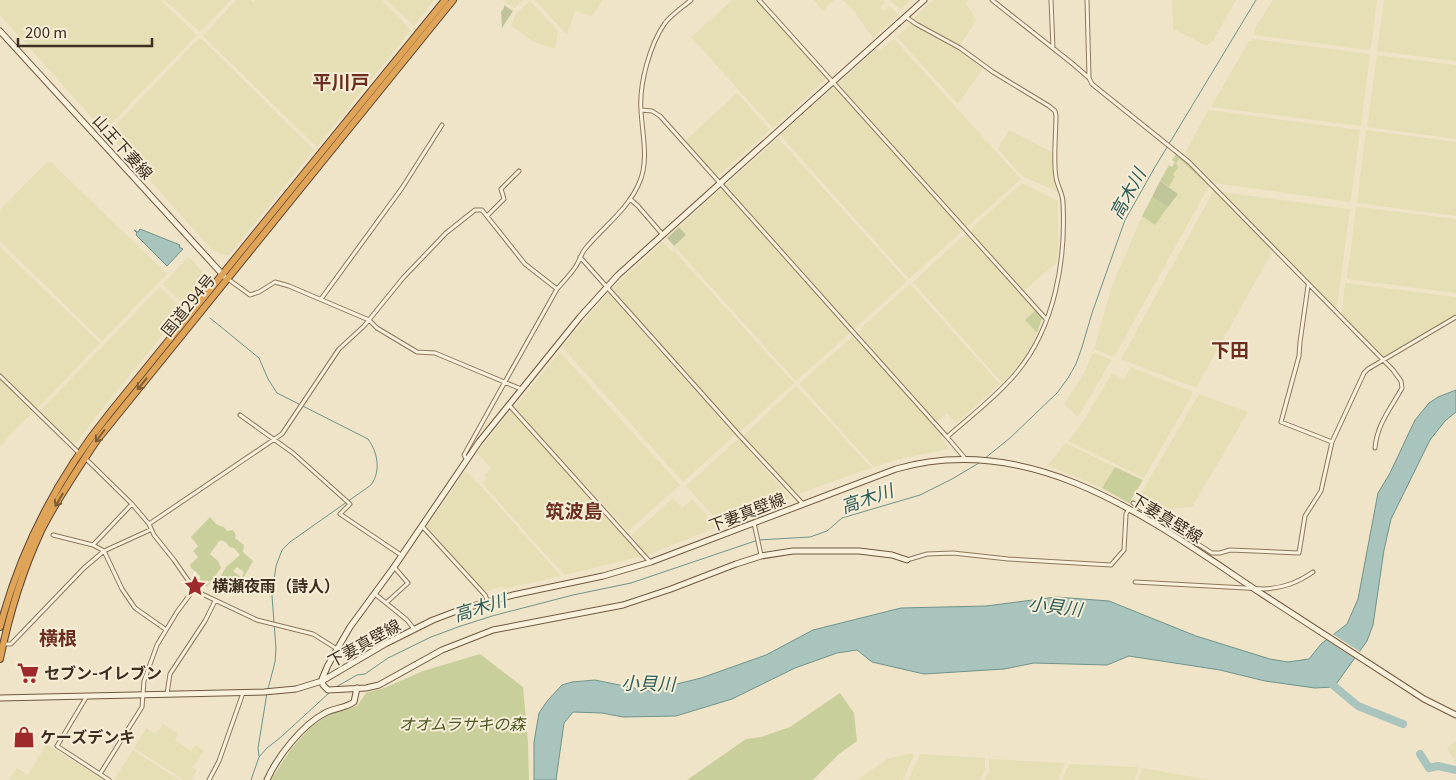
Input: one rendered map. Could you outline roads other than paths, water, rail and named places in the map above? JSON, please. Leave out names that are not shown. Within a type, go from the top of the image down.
[{"type":"highway","name":"国道294号","points":[[0,659],[18,590],[41,532],[85,458],[225,276],[445,0]]},
{"type":"highway","name":"国道294号","points":[[0,627],[12,586],[35,529],[48,502],[79,453],[453,0]]},
{"type":"main road","points":[[907,560],[892,555],[860,550],[793,551],[761,556],[664,592],[623,604],[493,630],[442,650],[385,682],[372,687],[328,690],[324,687],[322,681],[350,627],[402,556],[467,460],[580,317],[618,276],[924,0]]},
{"type":"main road","name":"山王下妻線","points":[[0,31],[225,276]]},
{"type":"main road","name":"下妻真壁線","points":[[0,698],[271,692],[296,689],[322,681],[386,644],[442,616],[513,595],[603,576],[650,562],[755,526],[803,504],[907,466],[936,461],[966,460],[998,462],[1042,471],[1074,482],[1129,509],[1424,699],[1456,715]]},
{"type":"main road","points":[[267,780],[280,758],[294,740],[323,714],[354,702],[358,688]]},
{"type":"street","points":[[467,460],[464,455],[557,290],[576,266],[580,257],[630,199],[640,181],[644,162],[641,110],[646,66],[666,23],[691,0]]},
{"type":"street","points":[[759,0],[1046,319]]},
{"type":"street","points":[[992,0],[1089,78],[1092,84],[1175,151],[1214,187],[1399,377],[1402,388],[1380,425],[1376,436],[1375,448]]},
{"type":"street","points":[[1051,0],[1053,48]]},
{"type":"street","points":[[1088,0],[1089,78]]},
{"type":"street","points":[[906,16],[916,24],[960,48],[993,72],[1055,111],[1056,116],[1056,177],[1063,201],[1063,245],[1060,268],[1046,319],[1033,348],[1018,370],[947,437]]},
{"type":"street","points":[[641,110],[652,111],[660,116],[966,460]]},
{"type":"street","points":[[321,299],[402,188],[442,124]]},
{"type":"street","points":[[487,216],[504,199],[501,189],[518,171]]},
{"type":"street","points":[[630,199],[663,236]]},
{"type":"street","points":[[149,524],[282,434],[339,349],[369,320],[403,278],[446,233],[475,210],[482,210],[525,264],[557,290]]},
{"type":"street","points":[[580,257],[803,504]]},
{"type":"street","points":[[225,276],[250,295],[275,282],[279,282],[369,320],[377,328],[417,352],[435,354],[522,389]]},
{"type":"street","points":[[1308,285],[1299,356],[1281,422],[1332,442]]},
{"type":"street","points":[[1133,504],[1212,553],[1230,550],[1296,554],[1300,551],[1306,513],[1321,491],[1332,442],[1364,373],[1456,317]]},
{"type":"street","points":[[0,376],[132,504],[149,524],[150,530],[194,589],[214,601],[267,623],[312,634],[337,649]]},
{"type":"street","points":[[509,405],[650,562]]},
{"type":"street","points":[[240,415],[275,438],[350,504],[340,514],[402,556]]},
{"type":"street","points":[[93,545],[132,504]]},
{"type":"street","points":[[907,560],[927,554],[953,553],[1008,559],[1111,565],[1124,550],[1126,514],[1129,509]]},
{"type":"street","points":[[422,526],[484,595],[488,602]]},
{"type":"street","points":[[755,526],[761,556]]},
{"type":"street","points":[[3,644],[11,644],[84,568],[104,550],[150,530]]},
{"type":"street","points":[[53,535],[93,545],[104,550],[122,588],[135,608],[165,630]]},
{"type":"street","points":[[386,603],[408,583],[394,567]]},
{"type":"street","points":[[1135,582],[1255,589],[1293,584],[1313,572]]},
{"type":"street","points":[[100,774],[142,707],[144,681],[165,630],[194,589]]},
{"type":"street","points":[[375,594],[414,629]]},
{"type":"street","points":[[167,694],[170,674],[205,621],[214,601]]},
{"type":"street","points":[[210,780],[243,692]]},
{"type":"street","points":[[88,696],[57,746],[109,780]]},
{"type":"water","points":[[140,229],[180,245],[179,247],[183,249],[167,266],[136,235],[137,233],[134,230],[138,232]]},
{"type":"water","name":"小貝川","points":[[1456,390],[1456,412],[1445,421],[1430,440],[1391,519],[1384,550],[1373,625],[1367,641],[1334,687],[1315,688],[1265,681],[1220,670],[1129,656],[1107,665],[1034,663],[1004,669],[924,674],[872,662],[857,650],[837,653],[795,668],[732,699],[676,716],[623,717],[602,713],[573,712],[564,723],[556,780],[534,780],[534,742],[539,713],[562,685],[595,680],[649,691],[701,678],[766,655],[813,630],[901,608],[986,606],[1056,597],[1109,601],[1196,636],[1270,659],[1288,662],[1309,659],[1321,644],[1347,624],[1358,599],[1378,493],[1390,473],[1415,420],[1429,403],[1438,397]]},
{"type":"waterway","name":"高木川","points":[[984,459],[1010,438],[1057,393],[1068,378],[1076,364],[1125,220],[1256,0]]},
{"type":"waterway","points":[[210,318],[259,358],[268,379],[277,393],[368,439],[374,450],[377,462],[376,474],[371,485],[290,542],[282,550],[276,566],[272,596],[276,649],[275,662],[268,689]]},
{"type":"waterway","name":"高木川","points":[[336,687],[357,675],[365,674],[388,658],[431,637],[458,627],[573,595],[631,583],[758,540],[810,537],[827,531],[842,518],[920,495],[979,463]]},
{"type":"waterway","points":[[1328,681],[1358,706],[1403,724]]},
{"type":"waterway","points":[[259,756],[258,748],[267,693]]},
{"type":"waterway","name":"高木川","points":[[251,780],[259,757],[267,748],[329,693]]},
{"type":"waterway","points":[[1420,754],[1429,768],[1438,766],[1456,770]]},
{"type":"place","name":"横瀬夜雨（詩人）","points":[[195,586]]},
{"type":"place","name":"セブン-イレブン","points":[[28,673]]},
{"type":"place","name":"ケーズデンキ","points":[[24,737]]},
{"type":"district","name":"平川戸","points":[[341,82]]},
{"type":"district","name":"下田","points":[[1230,350]]},
{"type":"district","name":"筑波島","points":[[574,511]]},
{"type":"district","name":"横根","points":[[58,638]]},
{"type":"park label","name":"オオムラサキの森","points":[[462,724]]}]
